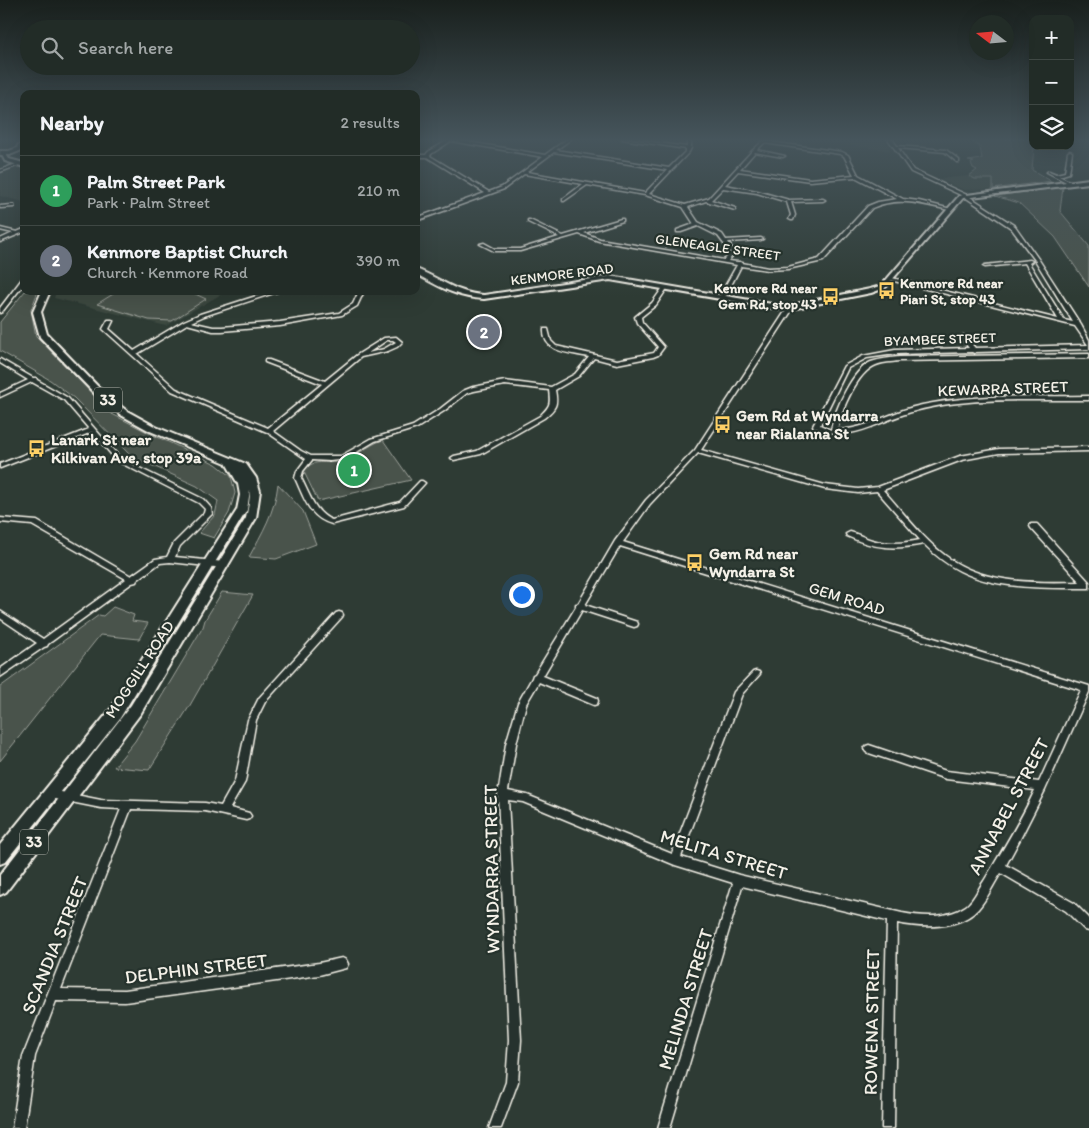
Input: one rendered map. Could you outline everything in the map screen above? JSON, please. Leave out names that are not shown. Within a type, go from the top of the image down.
[{"type":"main road","name":"MOGGILL ROAD","points":[[0,887],[136,709],[217,564],[245,500],[244,482],[229,460],[153,429],[124,413],[102,396],[43,335],[37,312],[45,295]]},
{"type":"main road","name":"MOGGILL ROAD","points":[[0,857],[115,714],[217,564]]},
{"type":"street","points":[[485,192],[489,194]]},
{"type":"street","points":[[420,219],[495,192]]},
{"type":"street","points":[[564,200],[575,192]]},
{"type":"street","points":[[632,192],[685,206],[706,200],[715,192]]},
{"type":"street","points":[[755,192],[790,200],[823,200]]},
{"type":"street","points":[[887,192],[901,199]]},
{"type":"street","points":[[957,192],[1007,221],[1019,234],[1089,345]]},
{"type":"street","points":[[966,196],[1001,192]]},
{"type":"street","name":"KENMORE ROAD","points":[[420,273],[461,294],[472,297],[484,297],[605,278],[778,307],[791,307],[872,291],[883,287],[892,279],[949,209],[960,198],[966,196]]},
{"type":"street","name":"GLENEAGLE STREET","points":[[578,232],[599,240],[778,269],[821,260],[870,207],[888,200],[901,199],[949,209]]},
{"type":"street","points":[[706,200],[733,209]]},
{"type":"street","points":[[790,200],[794,215],[791,219]]},
{"type":"street","points":[[0,207],[12,206]]},
{"type":"street","points":[[685,206],[693,220],[720,235],[726,241],[733,253],[726,260]]},
{"type":"street","points":[[530,220],[561,236]]},
{"type":"street","points":[[482,244],[494,250],[520,250],[561,236],[621,220]]},
{"type":"street","points":[[678,231],[698,224]]},
{"type":"street","points":[[0,229],[17,233]]},
{"type":"street","points":[[0,241],[20,232]]},
{"type":"street","points":[[726,241],[762,239]]},
{"type":"street","points":[[985,266],[1037,260]]},
{"type":"street","points":[[1026,261],[1063,322]]},
{"type":"street","points":[[722,297],[740,263]]},
{"type":"street","points":[[892,279],[1078,325]]},
{"type":"street","points":[[0,311],[20,285]]},
{"type":"street","points":[[546,330],[548,341],[554,347],[592,357],[617,362],[656,354],[661,347],[639,322],[638,317],[654,304],[666,287]]},
{"type":"street","points":[[133,354],[186,322],[265,295]]},
{"type":"street","points":[[186,322],[212,329],[280,324],[340,314],[355,306],[360,295]]},
{"type":"street","points":[[618,544],[648,502],[697,451],[791,307]]},
{"type":"street","points":[[110,321],[106,328],[174,390],[269,431],[282,438],[297,452],[310,458],[343,458],[373,440],[422,423],[465,392],[473,389],[496,384],[514,383],[552,389],[578,375],[592,357]]},
{"type":"street","points":[[963,337],[978,357]]},
{"type":"street","points":[[269,431],[360,356],[386,339],[394,338],[398,342],[385,350],[360,356]]},
{"type":"street","name":"BYAMBEE STREET","points":[[1089,345],[895,352],[865,357],[846,367],[817,423],[818,428],[834,432],[847,397],[860,372],[873,364],[899,359],[1089,356]]},
{"type":"street","points":[[0,361],[66,399],[118,460],[201,500],[208,508],[208,514],[178,545],[170,559]]},
{"type":"street","points":[[267,361],[325,383]]},
{"type":"street","points":[[0,394],[34,379]]},
{"type":"street","points":[[454,458],[479,453],[542,417],[554,402],[552,389]]},
{"type":"street","name":"KEWARRA STREET","points":[[834,432],[849,433],[931,404],[1089,398]]},
{"type":"street","points":[[0,466],[92,430]]},
{"type":"street","points":[[697,451],[824,487],[858,491],[879,489],[960,458],[999,452],[1089,449]]},
{"type":"street","points":[[310,458],[300,471],[298,478],[317,514],[327,521],[340,520],[402,504],[422,483]]},
{"type":"street","points":[[879,489],[926,541],[951,564],[970,574],[994,580],[1088,585]]},
{"type":"street","points":[[0,520],[34,522],[133,580]]},
{"type":"street","points":[[1034,526],[1088,585]]},
{"type":"street","points":[[850,534],[874,544],[886,546],[898,547],[926,541]]},
{"type":"street","name":"WYNDARRA STREET","points":[[494,1128],[512,1082],[515,1040],[503,795],[511,744],[522,703],[618,544]]},
{"type":"street","name":"GEM ROAD","points":[[618,544],[1088,688]]},
{"type":"street","points":[[0,674],[158,561],[170,559],[217,564]]},
{"type":"street","points":[[579,606],[634,624]]},
{"type":"street","points":[[1,615],[44,644]]},
{"type":"street","points":[[223,811],[240,782],[252,720],[262,700],[339,615]]},
{"type":"street","points":[[675,860],[738,692],[756,674]]},
{"type":"street","points":[[536,677],[594,701]]},
{"type":"street","name":"ANNABEL STREET","points":[[941,921],[971,909],[1000,867],[1042,786],[1088,688]]},
{"type":"street","points":[[869,748],[946,775],[1042,786]]},
{"type":"street","points":[[50,794],[101,804],[127,806],[206,806],[246,816]]},
{"type":"street","name":"MELITA STREET","points":[[503,795],[524,798],[675,860],[740,880],[892,917],[916,921],[941,921]]},
{"type":"street","name":"SCANDIA STREET","points":[[18,1128],[26,1066],[127,806]]},
{"type":"street","points":[[1000,867],[1070,907],[1089,926]]},
{"type":"street","name":"MELINDA STREET","points":[[664,1128],[740,880]]},
{"type":"street","name":"ROWENA STREET","points":[[888,1128],[892,917]]},
{"type":"street","name":"DELPHIN STREET","points":[[53,995],[125,996],[320,969],[342,964]]},
{"type":"shaded area","points":[[0,192],[20,192],[20,201],[0,196]]},
{"type":"shaded area","points":[[1028,192],[1062,192],[1060,211],[1089,246],[1089,287],[1055,237],[1019,203],[995,196]]},
{"type":"shaded area","points":[[22,295],[37,295],[31,310],[36,336],[112,414],[216,464],[231,476],[235,493],[229,513],[214,538],[199,533],[215,515],[218,501],[197,486],[131,456],[74,398],[50,380],[0,351],[0,322]]},
{"type":"shaded area","points":[[55,295],[220,295],[166,326],[54,298]]},
{"type":"shaded area","points":[[112,295],[198,295],[206,299],[172,321],[149,320],[97,304]]},
{"type":"shaded area","points":[[383,440],[411,480],[318,501],[304,472],[310,465],[319,462],[340,462],[346,460]]},
{"type":"shaded area","points":[[278,484],[303,511],[316,544],[276,559],[249,557],[271,513]]},
{"type":"shaded area","points":[[222,592],[253,595],[189,707],[149,770],[114,767],[135,741]]},
{"type":"shaded area","points":[[113,607],[134,615],[132,621],[148,623],[139,639],[100,635],[0,761],[0,687],[99,615],[103,616]]},
{"type":"place","name":"Kenmore Rd near Piari St, stop 43","points":[[886,291]]},
{"type":"place","name":"Kenmore Rd near Gem Rd, stop 43","points":[[831,296]]},
{"type":"place","name":"Kenmore Baptist Church","points":[[484,332]]},
{"type":"place","name":"Gem Rd at Wyndarra near Rialanna St","points":[[722,424]]},
{"type":"place","name":"Lanark St near Kilkivan Ave, stop 39a","points":[[37,448]]},
{"type":"place","name":"Palm Street Park","points":[[354,470]]},
{"type":"place","name":"Gem Rd near Wyndarra St","points":[[695,562]]}]
